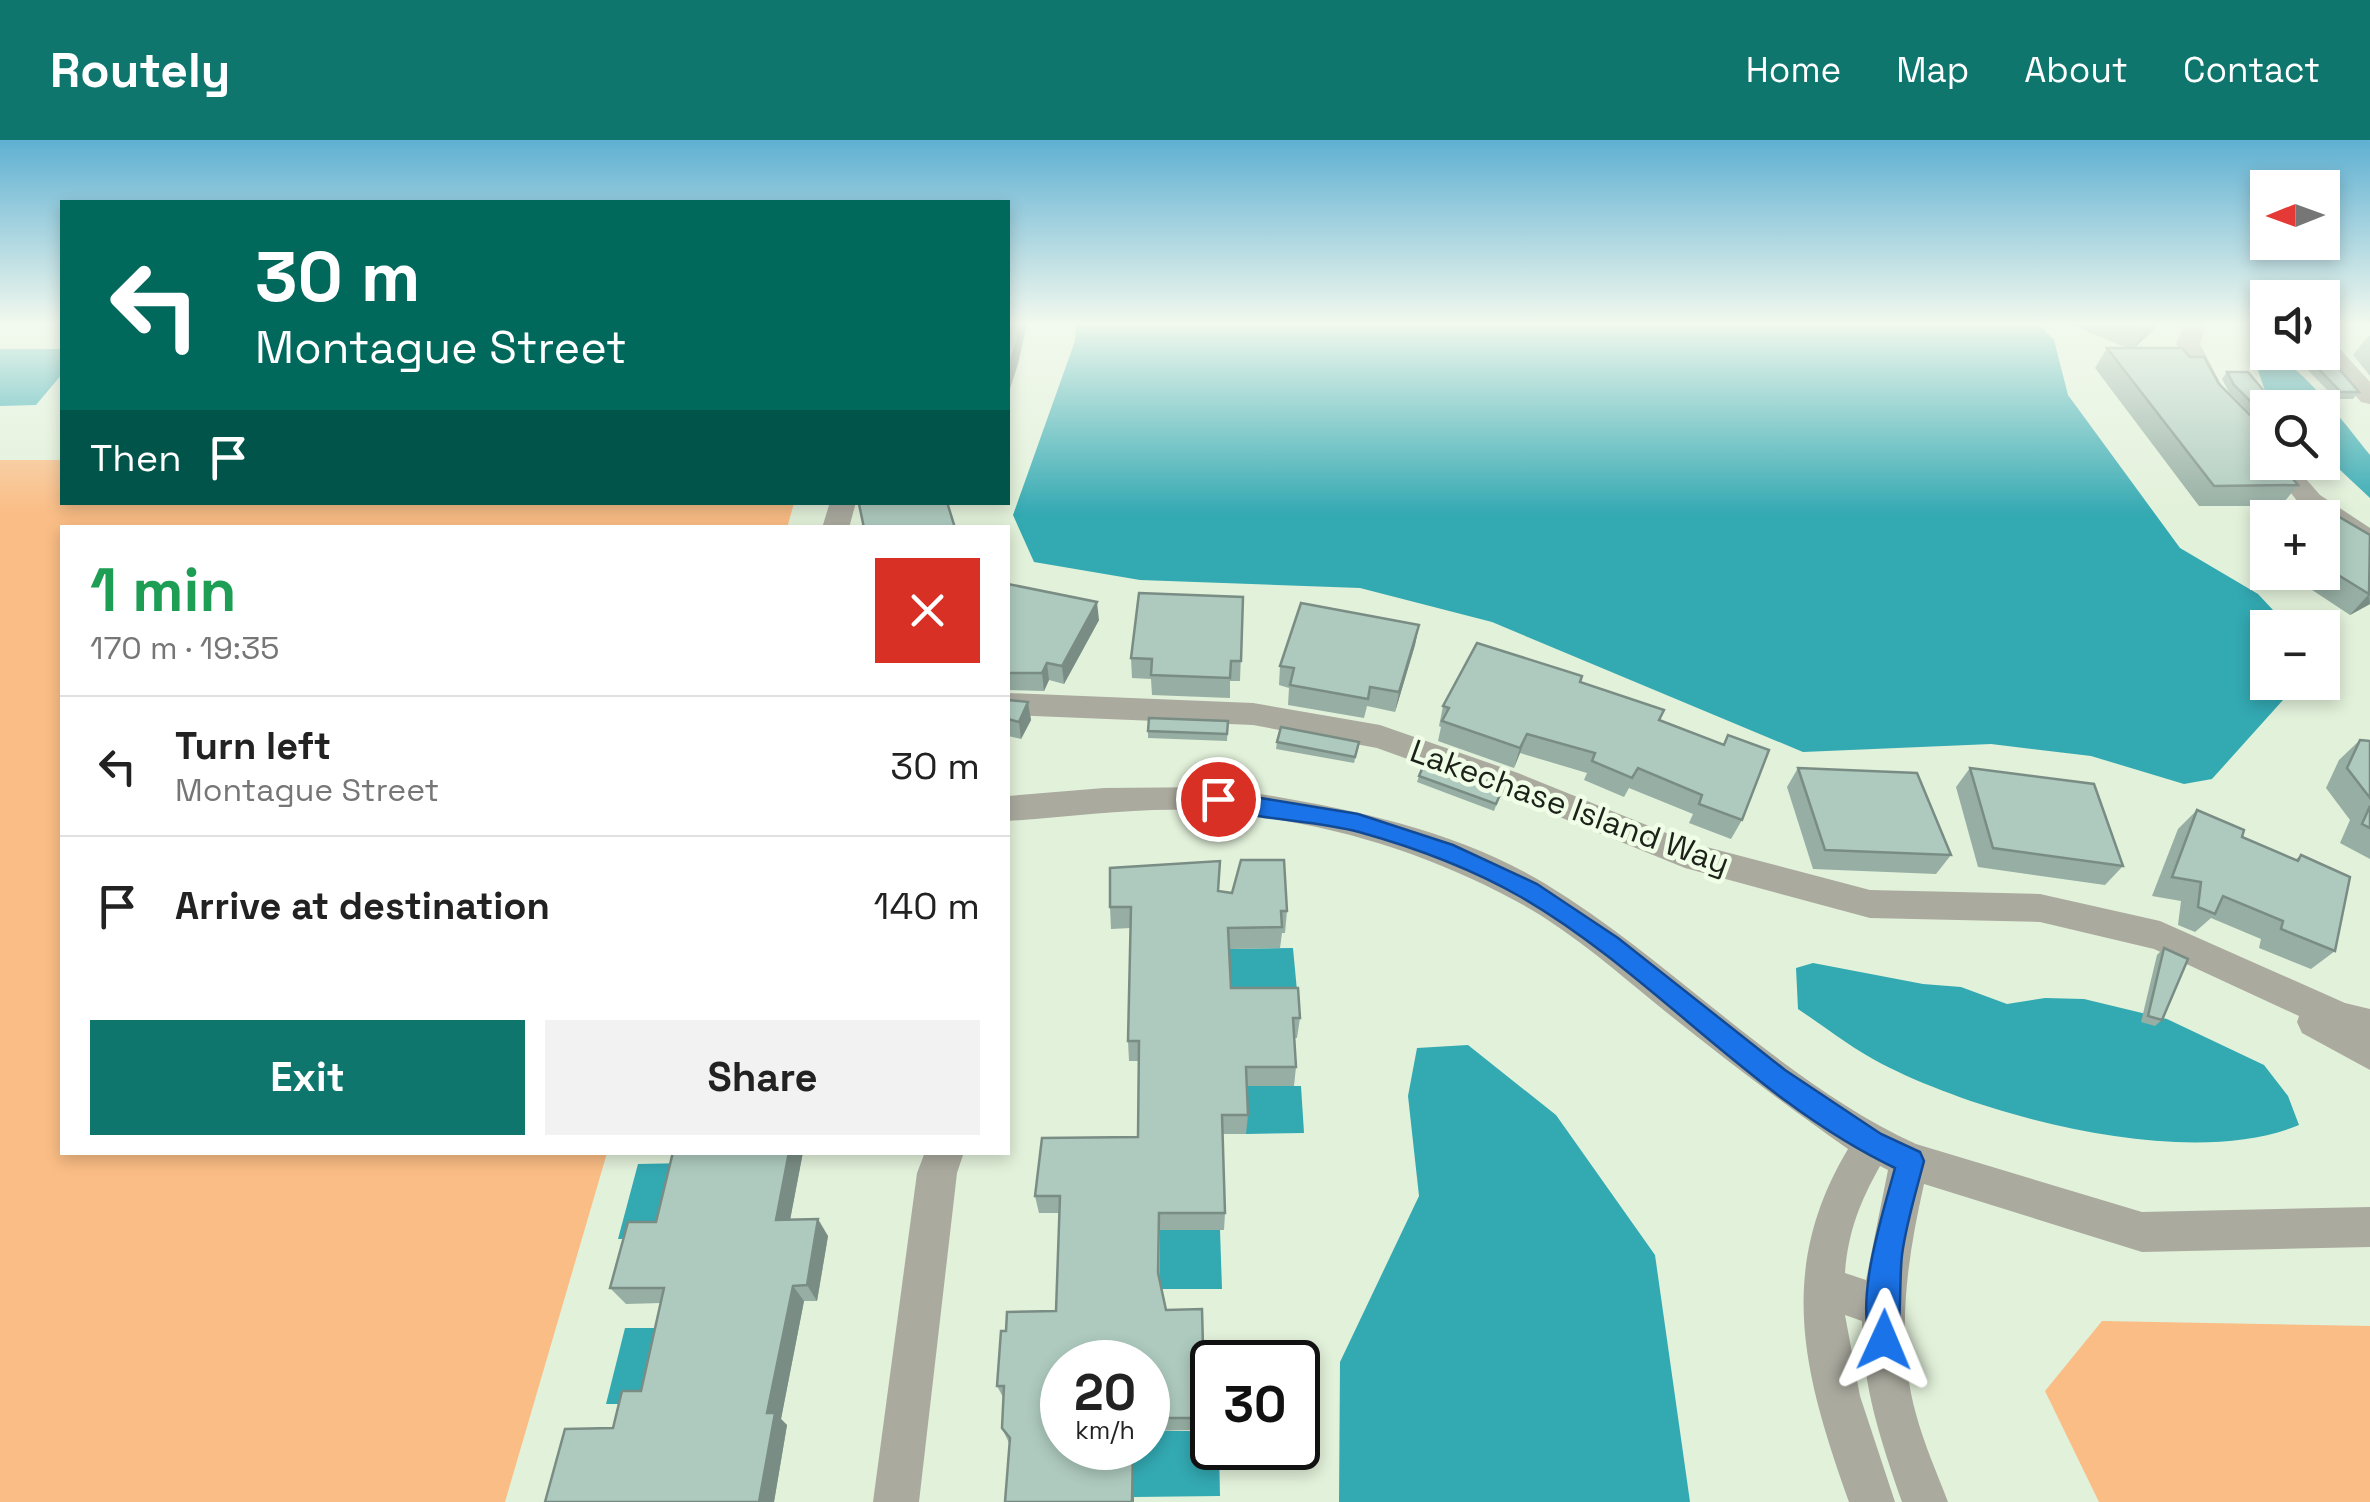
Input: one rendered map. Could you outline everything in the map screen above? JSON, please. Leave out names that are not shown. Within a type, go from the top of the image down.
[{"type":"street","points":[[2211,388],[2250,433]]},
{"type":"street","points":[[2293,480],[2312,501],[2370,540]]},
{"type":"street","name":"Lakechase Island Way","points":[[1010,704],[1253,714],[1380,737],[1507,782],[1685,855],[1870,904],[2040,908],[2160,936],[2340,1018],[2370,1026]]},
{"type":"street","points":[[1010,809],[1104,800],[1218,799],[1358,823],[1445,852],[1529,890],[1609,946],[1776,1078],[1872,1143],[1910,1161],[2142,1232],[2370,1227]]},
{"type":"street","name":"Lakechase Island Way","points":[[2240,973],[2370,1053]]},
{"type":"street","points":[[1872,1143],[1836,1211],[1827,1247],[1824,1287],[1832,1374],[1847,1436],[1872,1502]]},
{"type":"street","points":[[896,1502],[936,1173],[943,1155]]},
{"type":"street","points":[[1910,1161],[1888,1250],[1882,1306],[1893,1411],[1925,1502]]},
{"type":"street","points":[[1824,1287],[1882,1306]]},
{"type":"shaded area","points":[[0,460],[60,460],[60,505],[793,505],[788,525],[60,525],[60,1155],[606,1155],[505,1502],[0,1502]]},
{"type":"shaded area","points":[[2102,1321],[2370,1326],[2370,1502],[2099,1502],[2045,1391]]},
{"type":"water","points":[[0,388],[51,388],[36,405],[0,406]]},
{"type":"water","points":[[1058,388],[2066,388],[2180,548],[2258,594],[2273,610],[2250,610],[2250,700],[2283,700],[2212,779],[2184,784],[2091,756],[1991,744],[1803,752],[1492,622],[1360,588],[1140,580],[1034,562],[1013,515]]},
{"type":"water","points":[[2264,388],[2314,388],[2316,390]]},
{"type":"water","points":[[2340,417],[2370,455],[2370,498],[2340,470]]},
{"type":"water","points":[[1293,948],[1297,991],[1229,992],[1227,949]]},
{"type":"water","points":[[1813,963],[1923,984],[1961,987],[2007,1004],[2045,998],[2084,999],[2167,1019],[2264,1065],[2288,1096],[2299,1125],[2254,1138],[2202,1142],[2146,1140],[2088,1132],[1975,1102],[1882,1064],[1798,1009],[1796,968]]},
{"type":"water","points":[[1468,1045],[1556,1115],[1655,1255],[1690,1502],[1339,1502],[1340,1362],[1419,1196],[1408,1096],[1417,1048]]},
{"type":"water","points":[[1244,1086],[1301,1086],[1304,1133],[1246,1134]]},
{"type":"water","points":[[688,1163],[670,1238],[618,1239],[638,1164]]},
{"type":"water","points":[[1160,1230],[1220,1230],[1222,1289],[1159,1289]]},
{"type":"water","points":[[625,1328],[673,1328],[657,1404],[606,1404]]},
{"type":"water","points":[[1170,1431],[1190,1431],[1190,1470],[1219,1470],[1220,1496],[1134,1497],[1134,1470],[1170,1470]]},
{"type":"building","points":[[2138,388],[2223,388],[2250,415],[2250,480],[2294,480],[2298,485],[2214,486]]},
{"type":"building","points":[[2237,388],[2263,390],[2250,390],[2250,401]]},
{"type":"building","points":[[2337,388],[2355,388],[2359,392],[2341,392]]},
{"type":"building","points":[[859,505],[948,505],[954,525],[863,525]]},
{"type":"building","points":[[2340,517],[2370,535],[2369,594],[2340,576]]},
{"type":"building","points":[[1010,584],[1097,602],[1062,666],[1047,663],[1042,673],[1010,673]]},
{"type":"building","points":[[1139,593],[1243,597],[1241,661],[1231,661],[1230,678],[1151,675],[1152,659],[1131,658]]},
{"type":"building","points":[[1301,603],[1419,625],[1399,692],[1370,687],[1368,699],[1290,685],[1294,668],[1280,666]]},
{"type":"building","points":[[1477,643],[1582,676],[1580,682],[1664,710],[1659,720],[1724,745],[1728,735],[1769,750],[1742,820],[1699,804],[1702,795],[1638,768],[1632,778],[1592,761],[1595,753],[1527,734],[1520,748],[1442,721],[1449,708],[1443,706]]},
{"type":"building","points":[[1010,700],[1028,702],[1019,722],[1010,720]]},
{"type":"building","points":[[1149,718],[1228,721],[1227,734],[1148,731]]},
{"type":"building","points":[[1281,727],[1359,742],[1355,757],[1277,742]]},
{"type":"building","points":[[2360,740],[2370,741],[2370,798],[2347,768]]},
{"type":"building","points":[[1425,762],[1502,790],[1496,804],[1419,776]]},
{"type":"building","points":[[1798,768],[1917,773],[1951,855],[1825,850]]},
{"type":"building","points":[[1970,768],[2094,784],[2123,866],[1993,848]]},
{"type":"building","points":[[2370,806],[2370,828],[2362,824]]},
{"type":"building","points":[[2197,810],[2244,830],[2242,837],[2298,861],[2301,855],[2350,877],[2335,951],[2281,929],[2283,921],[2223,896],[2215,914],[2198,907],[2201,882],[2172,877]]},
{"type":"building","points":[[1241,860],[1284,860],[1287,911],[1281,911],[1282,927],[1228,928],[1231,988],[1298,988],[1300,1018],[1293,1018],[1296,1067],[1246,1067],[1248,1115],[1222,1115],[1225,1213],[1159,1213],[1158,1273],[1166,1310],[1202,1309],[1203,1340],[1190,1340],[1190,1418],[1170,1418],[1170,1340],[1040,1340],[1040,1470],[1133,1470],[1132,1502],[1005,1502],[1010,1438],[1002,1428],[1004,1386],[997,1386],[1001,1331],[1006,1331],[1007,1312],[1056,1311],[1060,1196],[1035,1196],[1042,1138],[1138,1137],[1139,1041],[1128,1041],[1131,907],[1110,907],[1110,868],[1220,861],[1218,891],[1232,893]]},
{"type":"building","points":[[2164,948],[2188,959],[2162,1020],[2148,1016]]},
{"type":"building","points":[[672,1155],[788,1155],[776,1220],[818,1219],[807,1285],[793,1286],[767,1413],[775,1413],[759,1502],[545,1502],[565,1429],[613,1428],[622,1391],[641,1391],[664,1288],[610,1288],[628,1222],[656,1222]]},
{"type":"route","points":[[1218,799],[1358,823],[1445,852],[1529,890],[1609,946],[1776,1078],[1872,1143],[1910,1161],[1888,1250],[1882,1316],[1884,1340]]}]
